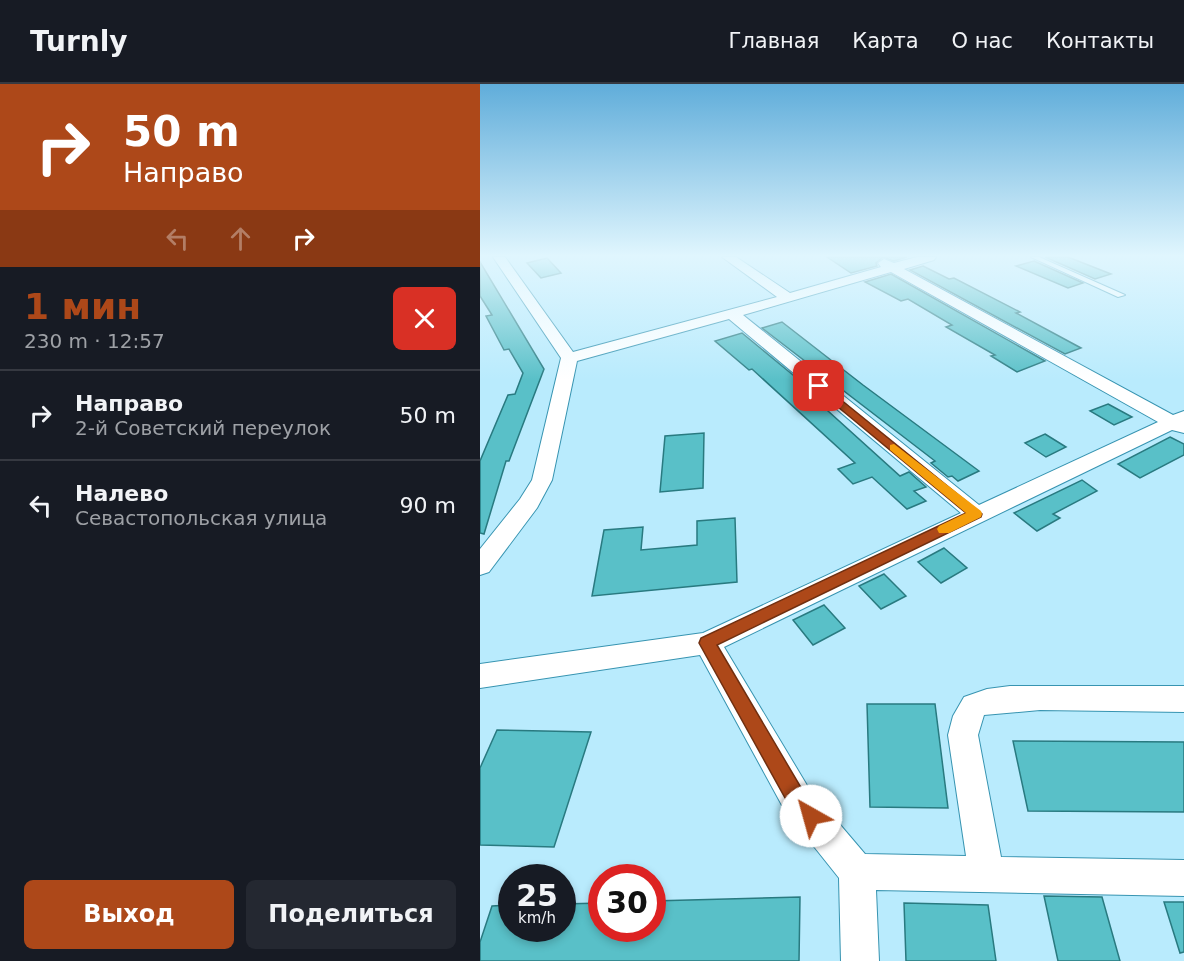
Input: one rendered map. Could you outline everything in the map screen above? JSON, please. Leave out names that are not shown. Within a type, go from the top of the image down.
[{"type":"street","points":[[480,566],[529,503],[542,480],[569,358],[528,298]]},
{"type":"street","points":[[569,358],[784,298]]},
{"type":"street","points":[[948,298],[1180,423]]},
{"type":"street","points":[[732,314],[976,514]]},
{"type":"street","points":[[480,676],[707,643],[976,514],[1180,423]]},
{"type":"street","points":[[707,643],[796,798],[857,872],[860,961]]},
{"type":"street","points":[[986,874],[963,735],[966,717],[974,706],[981,702],[1023,698],[1184,699]]},
{"type":"street","points":[[857,872],[1184,878]]},
{"type":"building","points":[[481,298],[501,298],[544,369],[509,461],[506,461],[484,534],[480,533],[480,461],[508,395],[515,394],[523,373],[509,349],[504,350],[486,316],[492,315]]},
{"type":"building","points":[[895,298],[933,298],[1045,361],[1017,372],[991,356],[995,355],[946,327],[952,325],[908,299],[901,301]]},
{"type":"building","points":[[962,298],[993,298],[1081,348],[1065,354]]},
{"type":"building","points":[[782,322],[979,471],[958,481],[952,476],[948,477],[931,463],[935,461],[762,328]]},
{"type":"building","points":[[742,333],[810,389],[807,392],[900,476],[909,472],[926,487],[914,491],[926,501],[907,509],[872,477],[853,484],[838,469],[855,463],[752,369],[749,370],[715,341]]},
{"type":"building","points":[[1108,404],[1132,417],[1114,425],[1090,411]]},
{"type":"building","points":[[704,433],[703,488],[660,492],[665,436]]},
{"type":"building","points":[[1045,434],[1066,447],[1046,457],[1025,443]]},
{"type":"building","points":[[1170,437],[1184,444],[1184,455],[1140,478],[1118,464]]},
{"type":"building","points":[[1082,480],[1097,491],[1053,514],[1060,518],[1037,531],[1014,513]]},
{"type":"building","points":[[735,518],[737,582],[592,596],[604,530],[643,527],[641,550],[697,545],[697,521]]},
{"type":"building","points":[[944,548],[967,568],[941,583],[918,562]]},
{"type":"building","points":[[884,574],[906,596],[881,609],[859,586]]},
{"type":"building","points":[[824,605],[845,628],[813,645],[793,620]]},
{"type":"building","points":[[867,704],[935,704],[948,808],[870,807]]},
{"type":"building","points":[[497,730],[591,732],[554,847],[480,845],[480,768]]},
{"type":"building","points":[[1013,741],[1184,742],[1184,812],[1028,811]]},
{"type":"building","points":[[1044,896],[1102,897],[1120,961],[1058,961]]},
{"type":"building","points":[[800,897],[799,961],[480,961],[480,942],[492,906],[498,906],[498,942],[576,942],[576,904],[588,903],[588,942],[666,942],[666,901]]},
{"type":"building","points":[[1164,902],[1184,902],[1184,952],[1180,953]]},
{"type":"building","points":[[904,903],[988,905],[996,961],[906,961]]},
{"type":"slow traffic","points":[[894,448],[976,514],[944,529]]},
{"type":"route","points":[[811,816],[796,798],[707,643],[976,514],[819,386]]}]
